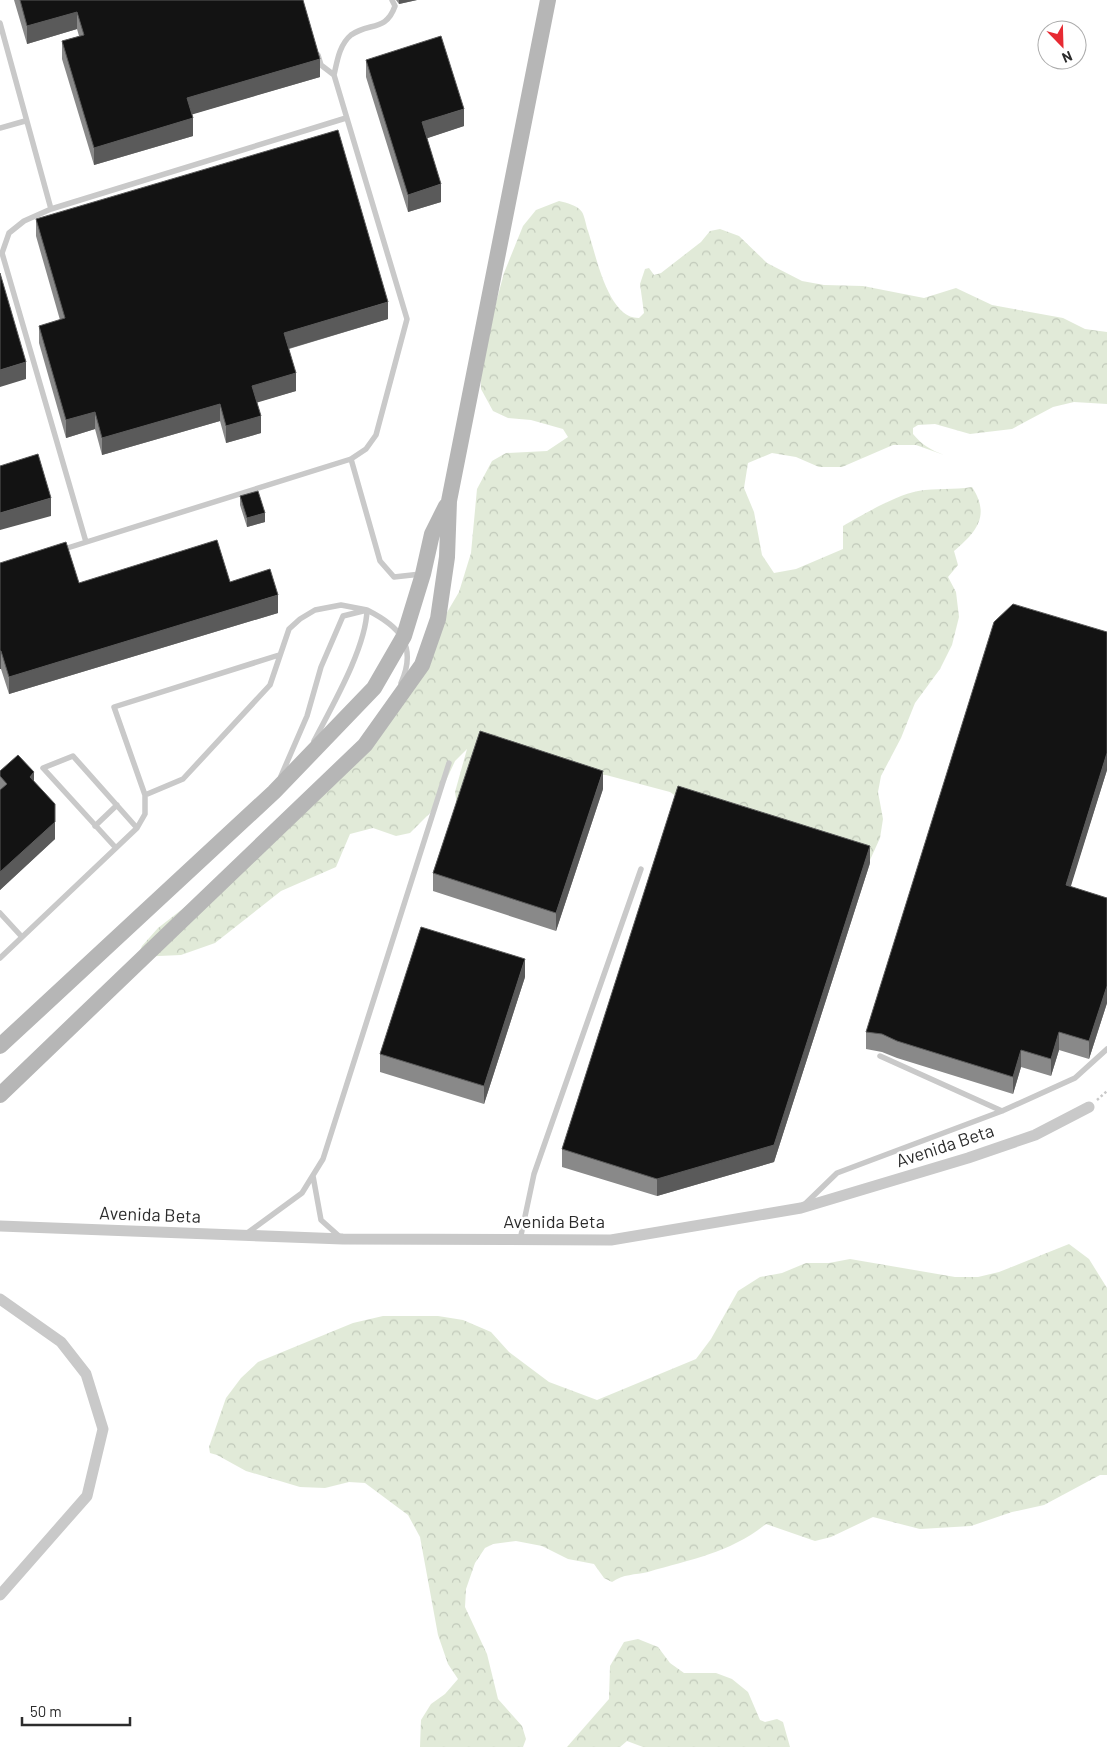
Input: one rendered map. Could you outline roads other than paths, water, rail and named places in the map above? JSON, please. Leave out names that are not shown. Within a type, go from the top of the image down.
[{"type":"main road","points":[[0,1095],[336,774],[364,745],[422,665],[438,620],[447,557],[449,501],[548,0]]},
{"type":"main road","points":[[0,1046],[274,792],[374,688],[404,636],[423,574],[432,534],[449,501]]},
{"type":"street","name":"Avenida Beta","points":[[0,1226],[343,1239],[611,1240],[801,1208],[968,1158],[1035,1135],[1089,1107]]},
{"type":"street","points":[[0,1299],[61,1342],[86,1374],[103,1429],[87,1496],[0,1595]]},
{"type":"lane","points":[[52,553],[351,459],[366,449],[376,435],[407,319],[334,75],[339,51],[351,36],[385,22],[391,17],[393,3]]},
{"type":"lane","points":[[0,24],[25,121],[51,209]]},
{"type":"lane","points":[[316,47],[321,66],[334,75]]},
{"type":"lane","points":[[86,542],[2,253],[9,233],[24,221],[51,209],[346,118]]},
{"type":"lane","points":[[0,128],[25,121]]},
{"type":"lane","points":[[351,459],[380,561],[394,577],[423,574]]},
{"type":"lane","points":[[145,795],[183,778],[270,685],[289,629],[300,619],[315,610],[341,605],[367,610],[389,621],[404,636],[408,657],[405,674],[385,717]]},
{"type":"lane","points":[[305,761],[352,662],[367,625],[367,610]]},
{"type":"lane","points":[[274,792],[308,716],[322,667],[343,616],[367,610]]},
{"type":"lane","points":[[0,958],[137,828],[145,814],[145,795],[114,707],[279,654]]},
{"type":"lane","points":[[116,848],[43,768],[73,756],[137,828]]},
{"type":"lane","points":[[243,1236],[302,1193],[323,1159],[450,762]]},
{"type":"lane","points":[[95,826],[117,805]]},
{"type":"lane","points":[[520,1240],[534,1174],[641,869]]},
{"type":"lane","points":[[0,913],[22,936]]},
{"type":"lane","points":[[801,1208],[837,1173],[1002,1111],[1075,1078],[1107,1049]]},
{"type":"lane","points":[[880,1056],[1002,1111]]},
{"type":"lane","points":[[313,1176],[321,1220],[343,1239]]}]
